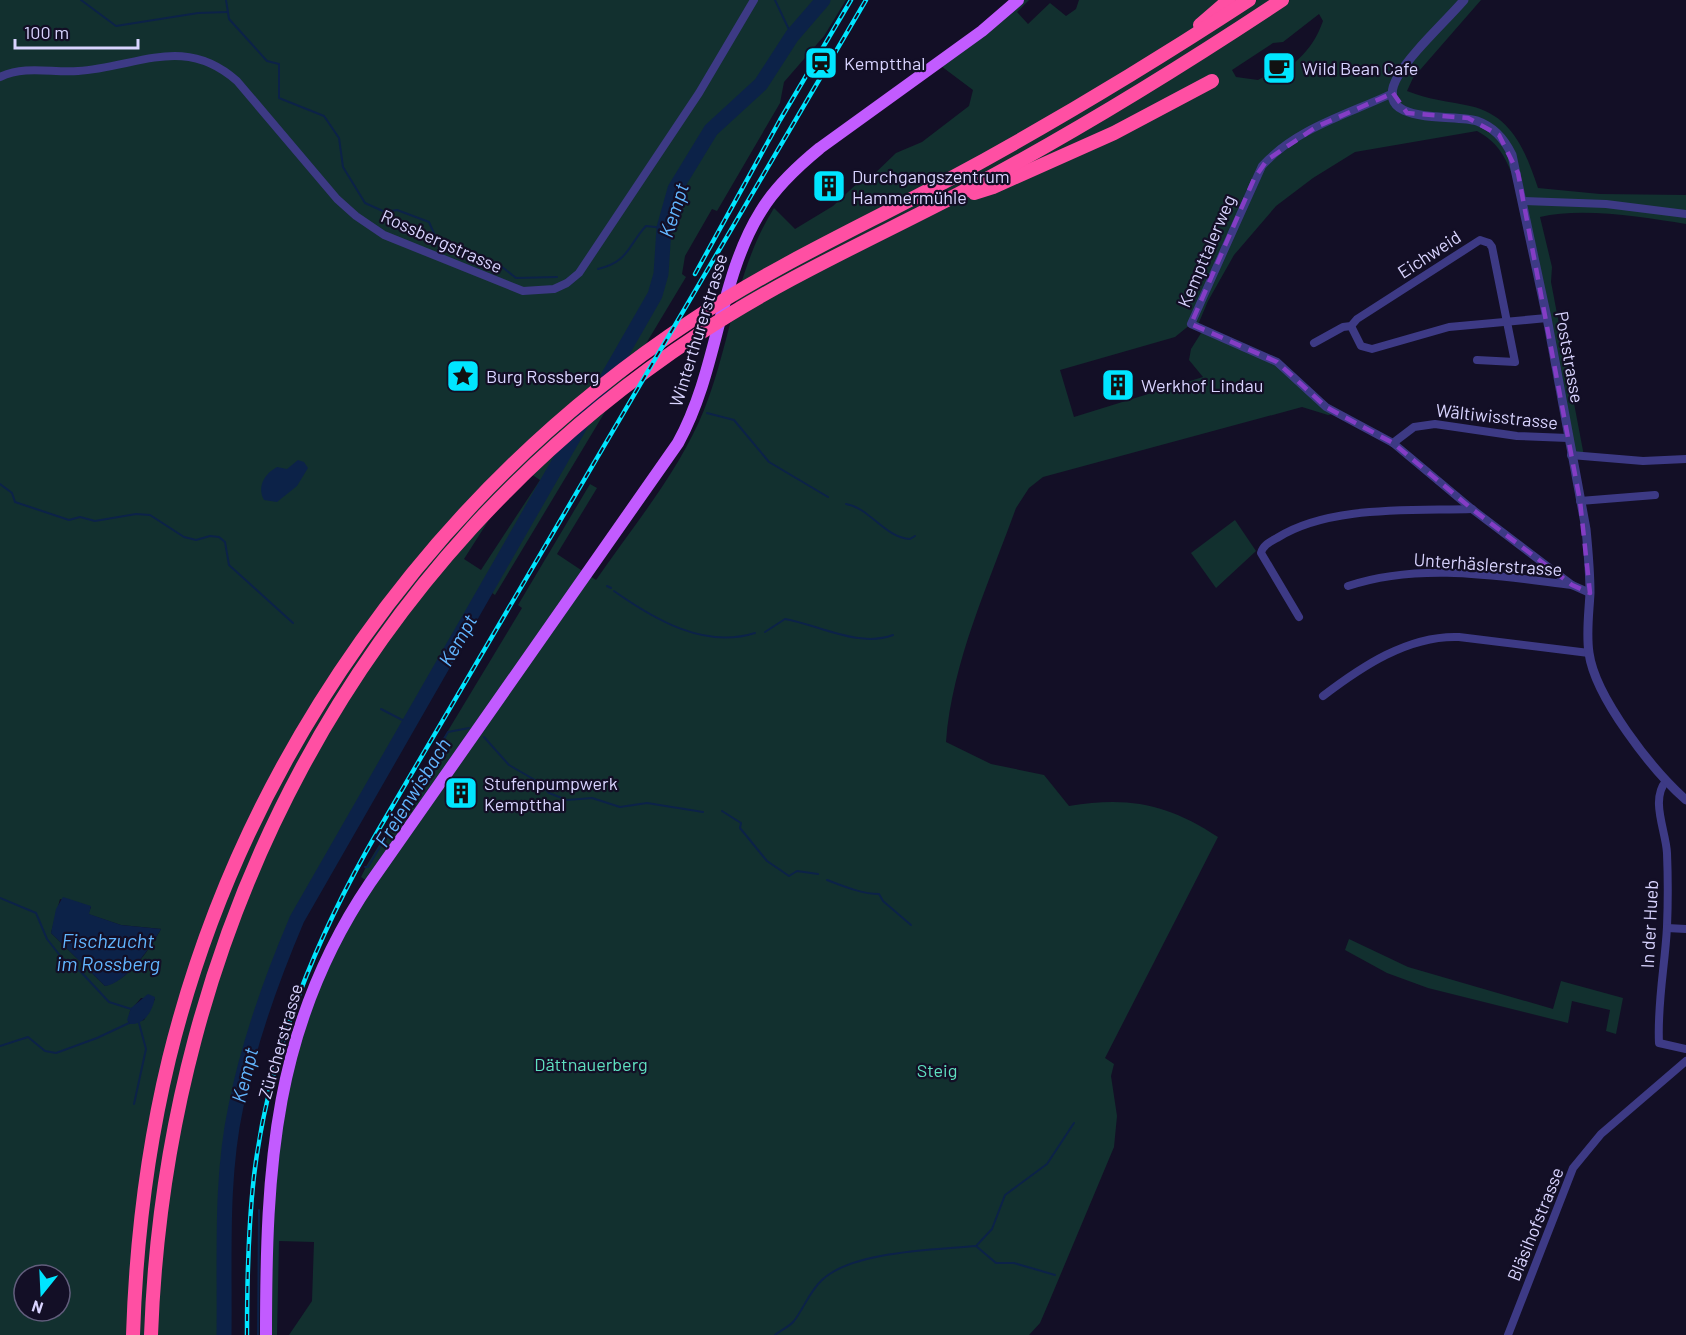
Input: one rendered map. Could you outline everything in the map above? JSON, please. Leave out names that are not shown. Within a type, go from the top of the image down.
[{"type":"highway","points":[[1179,45],[1229,0]]},
{"type":"highway","points":[[133,1335],[140,1225],[157,1115],[180,1017],[216,911],[256,818],[297,739],[358,645],[426,557],[517,460],[602,386],[692,320],[793,260],[987,159],[1179,45],[1249,0]]},
{"type":"highway","points":[[151,1335],[158,1227],[172,1130],[195,1033],[225,938],[272,826],[313,748],[371,655],[438,567],[512,486],[611,398],[701,333],[800,274],[943,202],[1103,113],[1282,0]]},
{"type":"highway","points":[[943,202],[993,187],[1088,145],[1212,81]]},
{"type":"main road","name":"Winterthurerstrasse","points":[[477,732],[678,443],[706,380],[740,254],[755,221],[771,197],[820,148],[982,31],[1018,0]]},
{"type":"main road","name":"Zürcherstrasse","points":[[266,1335],[268,1206],[272,1151],[286,1076],[308,1001],[329,951],[356,903],[477,732]]},
{"type":"street","name":"Rossbergstrasse","points":[[0,77],[31,69],[92,70],[162,55],[181,55],[205,61],[237,81],[337,200],[366,224],[400,243],[509,286],[537,291],[560,286],[579,273],[699,93],[754,0]]},
{"type":"street","points":[[1393,93],[1401,71],[1464,0]]},
{"type":"street","name":"Poststrasse","points":[[1393,93],[1397,105],[1407,113],[1468,118],[1494,130],[1512,155],[1546,318],[1589,557],[1589,653],[1594,675],[1605,696],[1666,781],[1686,800]]},
{"type":"street","name":"Kempttalerweg","points":[[1393,93],[1316,128],[1275,153],[1262,166],[1254,179],[1191,324],[1277,362],[1326,407],[1393,443],[1472,509],[1572,585]]},
{"type":"street","points":[[1523,201],[1606,204],[1686,214]]},
{"type":"street","name":"Eichweid","points":[[1314,344],[1343,327],[1351,326],[1353,321],[1480,240],[1489,243],[1492,247],[1515,362],[1477,360]]},
{"type":"street","points":[[1351,326],[1361,346],[1372,349],[1449,327],[1546,318]]},
{"type":"street","name":"Wältiwisstrasse","points":[[1393,443],[1407,430],[1423,425],[1517,436],[1568,438]]},
{"type":"street","points":[[1571,455],[1643,461],[1686,459]]},
{"type":"street","points":[[1580,501],[1655,495]]},
{"type":"street","points":[[1299,617],[1261,550],[1284,533],[1346,514],[1472,509]]},
{"type":"street","name":"Unterhäslerstrasse","points":[[1348,585],[1386,574],[1420,572],[1572,585],[1590,593]]},
{"type":"street","points":[[1323,696],[1372,661],[1440,638],[1459,637],[1589,653]]},
{"type":"street","name":"In der Hueb","points":[[1666,781],[1660,788],[1659,802],[1667,850],[1667,928],[1658,1010],[1659,1043],[1686,1049]]},
{"type":"street","points":[[1667,928],[1686,929]]},
{"type":"street","name":"Bläsihofstrasse","points":[[1508,1335],[1573,1168],[1601,1134],[1686,1061]]},
{"type":"highlighted area","points":[[1393,93],[1407,113],[1468,118],[1499,135],[1518,173],[1580,501],[1590,593],[1572,585],[1472,509],[1393,443],[1326,407],[1277,362],[1191,324],[1254,179],[1267,160],[1316,127]]},
{"type":"green space","points":[[0,0],[846,0],[824,36],[784,82],[780,103],[717,211],[712,209],[685,256],[682,274],[686,277],[495,595],[481,585],[412,722],[302,918],[274,985],[253,1064],[233,1099],[226,1144],[221,1212],[221,1335],[0,1335]],"holes":[[[522,468],[540,480],[481,570],[464,559]],[[60,899],[91,907],[88,914],[121,925],[161,929],[151,946],[130,971],[114,983],[105,986],[51,933]],[[141,998],[155,999],[144,1020],[130,1024],[128,1022],[130,1011]]]},
{"type":"green space","name":"Dättnauerberg","points":[[1018,0],[1029,0],[1017,12],[1028,24],[1050,3],[1066,16],[1076,9],[1079,0],[1481,0],[1413,78],[1407,91],[1470,106],[1497,118],[1515,137],[1528,161],[1538,188],[1600,194],[1686,195],[1686,224],[1593,213],[1540,217],[1552,267],[1551,282],[1584,456],[1571,455],[1562,401],[1512,174],[1499,149],[1477,131],[1355,152],[1313,178],[1276,206],[1234,255],[1208,301],[1197,327],[1191,324],[1175,337],[1060,370],[1074,417],[1203,377],[1189,360],[1191,349],[1203,330],[1277,362],[1336,413],[1328,415],[1302,407],[1043,477],[1029,488],[1016,508],[973,623],[956,682],[946,742],[991,764],[1044,775],[1069,806],[1111,802],[1147,805],[1182,817],[1218,837],[1105,1058],[1114,1064],[1111,1076],[1117,1116],[1114,1147],[1040,1323],[1029,1335],[289,1335],[312,1301],[314,1242],[279,1241],[277,1335],[266,1335],[267,1229],[297,1033],[370,883],[361,877],[367,865],[522,608],[518,605],[590,484],[597,488],[557,554],[596,580],[669,477],[704,410],[750,256],[774,208],[795,229],[833,206],[864,177],[868,180],[896,153],[922,142],[969,106],[973,90],[937,63]],"holes":[[[1319,14],[1323,21],[1314,40],[1303,54],[1272,79],[1267,75],[1258,80],[1236,77],[1232,70],[1273,43],[1283,42]]]},
{"type":"green space","points":[[1235,520],[1256,551],[1216,588],[1191,553]]},
{"type":"green space","points":[[1349,939],[1408,967],[1553,1009],[1561,981],[1623,998],[1616,1034],[1606,1031],[1610,1010],[1572,1001],[1568,1023],[1428,988],[1387,973],[1345,950]]},
{"type":"water","points":[[298,460],[304,462],[308,468],[297,486],[277,502],[264,500],[261,490],[268,473],[277,467],[287,469]]},
{"type":"water","name":"Fischzucht im Rossberg","points":[[63,897],[91,906],[89,914],[121,925],[161,929],[129,972],[113,984],[105,986],[51,933],[56,909]]},
{"type":"water","points":[[148,994],[155,997],[150,1012],[140,1022],[130,1024],[127,1020],[131,1008]]},
{"type":"waterway","points":[[81,0],[116,26],[198,13],[228,12]]},
{"type":"waterway","points":[[226,0],[229,19],[267,61],[279,64],[279,98],[324,116],[339,138],[343,167],[365,203],[385,212],[397,210],[429,222],[439,245],[501,266],[516,278],[557,277]]},
{"type":"waterway","points":[[775,0],[792,36]]},
{"type":"waterway","name":"Kempt","points":[[224,1335],[225,1191],[231,1134],[241,1082],[254,1034],[297,919],[655,295],[661,274],[664,228],[675,189],[711,130],[761,84],[792,36],[823,0]]},
{"type":"waterway","points":[[598,269],[622,257],[646,226],[664,228]]},
{"type":"waterway","points":[[707,413],[734,420],[769,462],[828,497]]},
{"type":"waterway","points":[[0,484],[12,493],[15,502],[69,520],[80,517],[95,521],[136,514],[150,515],[184,537],[196,540],[210,536],[219,537],[225,542],[229,565],[293,623]]},
{"type":"waterway","points":[[846,504],[863,511],[893,534],[910,539],[915,536]]},
{"type":"waterway","points":[[607,586],[611,588]]},
{"type":"waterway","points":[[614,591],[646,612],[681,629],[718,637],[736,637],[755,633]]},
{"type":"waterway","points":[[765,632],[785,619],[853,637],[867,639],[893,635]]},
{"type":"waterway","points":[[381,709],[408,723]]},
{"type":"waterway","name":"Freienwisbach","points":[[365,867],[368,867],[448,732],[469,728]]},
{"type":"waterway","name":"Freienwisbach","points":[[484,737],[509,765],[540,783],[549,793],[567,800],[592,798],[620,807],[647,803],[703,812]]},
{"type":"waterway","name":"Freienwisbach","points":[[722,811],[741,823],[740,828],[767,861],[789,876],[797,871],[818,874]]},
{"type":"waterway","name":"Freienwisbach","points":[[335,850],[341,853]]},
{"type":"waterway","name":"Freienwisbach","points":[[827,880],[859,891],[879,894],[883,901],[911,925]]},
{"type":"waterway","points":[[0,898],[36,913],[47,939],[62,958],[82,973],[109,1002],[131,1009]]},
{"type":"waterway","points":[[0,1046],[28,1037],[45,1051],[56,1053],[129,1023]]},
{"type":"waterway","points":[[134,1104],[146,1049],[139,1023]]},
{"type":"waterway","points":[[977,1245],[992,1229],[1005,1195],[1047,1164],[1074,1123]]},
{"type":"waterway","points":[[258,1335],[259,1210]]},
{"type":"waterway","points":[[775,1335],[794,1321],[822,1280],[836,1270],[873,1258],[976,1246],[996,1263],[1014,1263],[1055,1275]]},
{"type":"railway","points":[[695,274],[780,120],[851,0]]},
{"type":"railway","points":[[247,1335],[250,1216],[261,1130],[284,1040],[299,996],[335,911],[379,829],[866,0]]},
{"type":"place","name":"Kemptthal","points":[[821,63]]},
{"type":"place","name":"Wild Bean Cafe","points":[[1279,68]]},
{"type":"place","name":"Durchgangszentrum Hammermühle","points":[[829,186]]},
{"type":"place","name":"Burg Rossberg","points":[[463,376]]},
{"type":"place","name":"Werkhof Lindau","points":[[1118,385]]},
{"type":"place","name":"Stufenpumpwerk Kemptthal","points":[[461,793]]},
{"type":"park label","name":"Steig","points":[[937,1070]]}]
